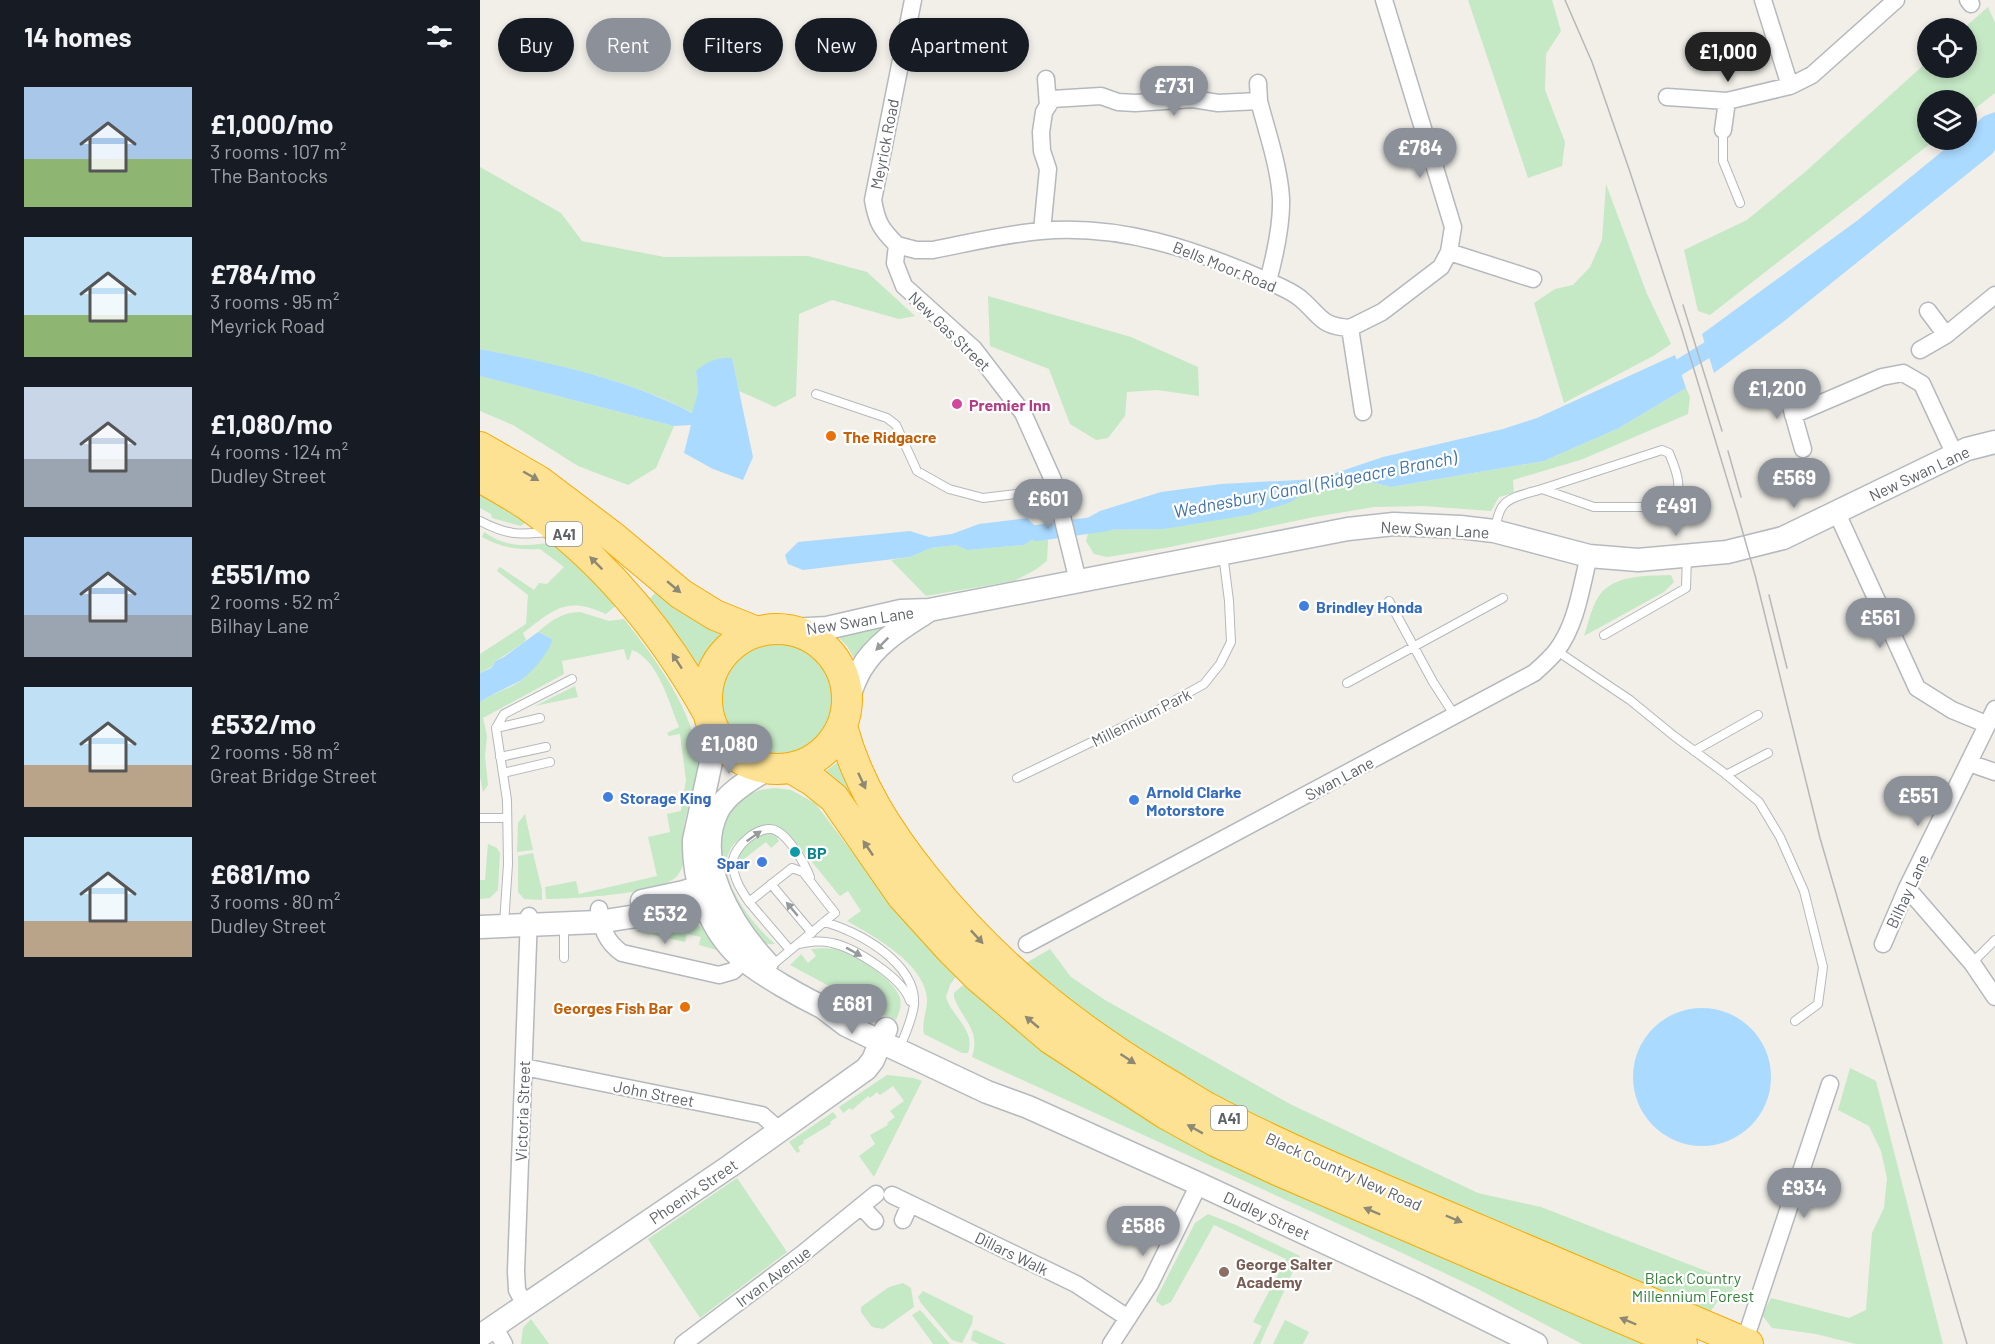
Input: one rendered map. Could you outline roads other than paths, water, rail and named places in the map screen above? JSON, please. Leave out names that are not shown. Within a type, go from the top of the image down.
[{"type":"highway","name":"A41","points":[[480,447],[539,481],[613,537],[681,594],[715,615],[757,632]]},
{"type":"highway","name":"A41","points":[[480,477],[527,505],[592,559],[636,606],[668,647],[709,717]]},
{"type":"highway","points":[[772,629],[791,630],[811,638],[831,655],[844,680],[844,713],[834,740],[822,753],[804,764],[779,769],[747,764],[731,753],[719,740],[709,717],[707,686],[716,663],[731,645],[757,632],[772,629]]},
{"type":"highway","name":"Black Country New Road","points":[[844,713],[848,750],[862,784],[904,851],[948,907],[995,957],[1027,985],[1059,1011],[1127,1059],[1204,1106],[1268,1138],[1412,1202],[1746,1343]]},
{"type":"highway","name":"Black Country New Road","points":[[779,769],[813,781],[834,798],[902,896],[957,957],[1051,1039],[1100,1072],[1166,1114],[1267,1166],[1682,1344]]},
{"type":"main road","name":"New Swan Lane","points":[[791,630],[827,628],[901,611],[929,610],[1348,529],[1394,524],[1494,531],[1589,556],[1638,560],[1727,552],[1783,538],[1967,449],[1995,442]]},
{"type":"main road","name":"New Swan Lane","points":[[844,713],[860,670],[874,651],[890,635],[929,610]]},
{"type":"main road","name":"Dudley Street","points":[[709,717],[711,762],[694,840],[694,861],[708,885],[724,939],[793,990],[825,1008],[846,1025],[892,1039],[987,1092],[1028,1107],[1199,1184],[1421,1287],[1536,1344]]},
{"type":"main road","name":"Dudley Street","points":[[708,885],[712,830],[718,810],[730,795],[779,769]]},
{"type":"main road","points":[[529,920],[564,925],[708,885]]},
{"type":"main road","points":[[480,927],[504,921],[529,920],[566,913],[600,915]]},
{"type":"main road","points":[[480,914],[504,921]]},
{"type":"main road","name":"Phoenix Street","points":[[493,1335],[525,1305],[730,1166],[866,1069],[892,1039]]},
{"type":"street","name":"Meyrick Road","points":[[897,245],[880,229],[873,200],[913,0]]},
{"type":"street","points":[[1363,412],[1350,328],[1382,312],[1441,267],[1449,252],[1453,227],[1384,0]]},
{"type":"street","points":[[1763,0],[1790,86]]},
{"type":"street","points":[[1667,97],[1727,100],[1790,86],[1812,75],[1896,0]]},
{"type":"street","points":[[1046,79],[1048,106]]},
{"type":"street","points":[[1258,83],[1259,101],[1281,197],[1275,256],[1268,281]]},
{"type":"street","points":[[1042,231],[1048,169],[1042,151],[1041,132],[1044,112],[1052,99],[1101,96],[1118,102],[1136,103],[1193,99],[1218,103],[1259,101]]},
{"type":"street","points":[[1723,130],[1727,100]]},
{"type":"street","name":"Bells Moor Road","points":[[897,245],[916,250],[933,250],[1042,231],[1097,231],[1151,238],[1196,251],[1268,281],[1300,298],[1318,317],[1333,327],[1350,328]]},
{"type":"street","name":"New Gas Street","points":[[897,245],[895,263],[904,286],[974,349],[1023,413],[1056,489],[1078,581]]},
{"type":"street","points":[[1449,252],[1533,279]]},
{"type":"street","points":[[1920,350],[1946,334],[1995,295]]},
{"type":"street","points":[[1928,311],[1946,334]]},
{"type":"street","points":[[1793,415],[1882,377],[1903,373],[1922,384],[1955,455]]},
{"type":"street","points":[[1784,382],[1803,449]]},
{"type":"street","points":[[1836,512],[1917,688],[1952,710],[1986,724]]},
{"type":"street","name":"Swan Lane","points":[[1027,944],[1534,673],[1557,651],[1567,635],[1589,556]]},
{"type":"street","name":"Bilhay Lane","points":[[1883,944],[1907,888],[1995,709]]},
{"type":"street","points":[[1969,764],[1995,772]]},
{"type":"street","points":[[1907,888],[1972,963],[1995,997]]},
{"type":"street","points":[[600,915],[605,936],[622,952],[719,975],[758,962]]},
{"type":"street","name":"Victoria Street","points":[[525,1305],[517,1290],[516,1271],[529,920]]},
{"type":"street","name":"John Street","points":[[524,1067],[762,1115],[778,1130]]},
{"type":"street","points":[[1746,1343],[1830,1084]]},
{"type":"street","points":[[1112,1344],[1150,1284],[1199,1184]]},
{"type":"street","name":"Dillars Walk","points":[[884,1195],[910,1204],[1076,1284],[1128,1318]]},
{"type":"street","name":"Irvan Avenue","points":[[683,1344],[801,1255],[861,1206],[884,1195]]},
{"type":"street","points":[[903,1220],[910,1204]]},
{"type":"street","points":[[861,1206],[875,1221]]},
{"type":"lane","points":[[1723,130],[1723,161],[1740,203]]},
{"type":"lane","points":[[816,394],[887,418],[896,425],[917,471],[949,489],[983,498],[1056,489]]},
{"type":"lane","points":[[1494,531],[1501,507],[1509,500],[1542,489],[1662,450],[1669,453],[1679,490],[1675,501],[1667,507],[1594,507],[1542,489]]},
{"type":"lane","points":[[480,521],[511,534],[548,532],[564,534]]},
{"type":"lane","name":"Millennium Park","points":[[1017,778],[1156,711],[1204,684],[1220,664],[1231,642],[1223,554]]},
{"type":"lane","points":[[1604,635],[1686,588],[1687,556]]},
{"type":"lane","points":[[1347,683],[1503,598]]},
{"type":"lane","points":[[1389,601],[1455,716]]},
{"type":"lane","points":[[1557,651],[1630,700],[1759,802],[1780,837],[1804,891],[1823,967],[1818,1004],[1795,1021]]},
{"type":"lane","points":[[504,921],[508,864],[507,800],[496,728],[504,714],[572,679]]},
{"type":"lane","points":[[1694,751],[1758,715]]},
{"type":"lane","points":[[496,728],[540,717]]},
{"type":"lane","points":[[500,757],[546,747]]},
{"type":"lane","points":[[1726,775],[1768,753]]},
{"type":"lane","points":[[503,773],[550,762]]},
{"type":"lane","points":[[480,818],[507,818]]},
{"type":"lane","points":[[790,950],[739,887],[732,861],[742,844],[762,830],[770,829],[782,835],[804,862],[813,885]]},
{"type":"lane","points":[[749,902],[792,868],[803,872],[836,913],[790,950],[758,962]]},
{"type":"lane","points":[[771,884],[812,933]]},
{"type":"lane","points":[[824,922],[839,926],[887,954],[908,981],[913,992],[913,1011],[892,1039]]},
{"type":"lane","points":[[564,925],[564,958]]},
{"type":"lane","points":[[1972,963],[1995,940]]},
{"type":"lane","points":[[798,944],[815,941],[841,945],[881,967],[905,989],[913,1011]]},
{"type":"water","points":[[1995,112],[1995,150],[1992,154],[1783,322],[1714,373],[1702,334],[1858,220],[1944,150],[1977,150],[1977,122],[1984,116]]},
{"type":"water","points":[[480,349],[589,373],[642,391],[692,413],[698,392],[696,371],[712,361],[732,358],[753,457],[743,480],[713,469],[684,453],[691,425],[674,426],[480,376]]},
{"type":"water","points":[[1675,355],[1686,388],[1619,428],[1544,461],[1391,487],[1371,482],[1304,493],[1289,503],[1248,515],[1164,529],[1089,530],[1084,520],[1100,511],[1161,492],[1221,484],[1318,479],[1383,457],[1503,429],[1537,418]]},
{"type":"water","points":[[1027,518],[1036,527],[1032,540],[1024,545],[967,550],[956,545],[931,548],[910,557],[803,570],[788,564],[785,555],[798,542],[910,531],[929,537],[952,534],[979,524]]},
{"type":"water","points":[[538,632],[552,639],[539,663],[518,682],[480,702],[480,673],[491,668],[496,661]]},
{"type":"water","points":[[1702,1008],[1728,1014],[1751,1028],[1765,1051],[1771,1077],[1765,1103],[1751,1126],[1728,1140],[1702,1146],[1676,1140],[1653,1126],[1639,1103],[1633,1077],[1639,1051],[1653,1028],[1676,1014]]},
{"type":"waterway","name":"Wednesbury Canal (Ridgeacre Branch)","points":[[1660,379],[1725,339]]},
{"type":"waterway","name":"Wednesbury Canal (Ridgeacre Branch)","points":[[1037,533],[1107,523]]},
{"type":"tram line","points":[[1565,0],[1592,62],[1629,169],[1682,330],[1737,512],[1755,575],[1820,838],[1967,1344]]},
{"type":"tram line","points":[[1683,305],[1722,431]]},
{"type":"tram line","points":[[1728,451],[1741,497]]},
{"type":"tram line","points":[[1769,595],[1787,668]]},
{"type":"place","name":"Premier Inn","points":[[957,404]]},
{"type":"place","name":"The Ridgacre","points":[[831,436]]},
{"type":"place","name":"Brindley Honda","points":[[1304,606]]},
{"type":"place","name":"Storage King","points":[[608,797]]},
{"type":"place","name":"Arnold Clarke Motorstore","points":[[1134,800]]},
{"type":"place","name":"BP","points":[[795,852]]},
{"type":"place","name":"Spar","points":[[762,862]]},
{"type":"place","name":"Georges Fish Bar","points":[[685,1007]]},
{"type":"place","name":"George Salter Academy","points":[[1224,1272]]},
{"type":"park label","name":"Black Country Millennium Forest","points":[[1693,1286]]}]
